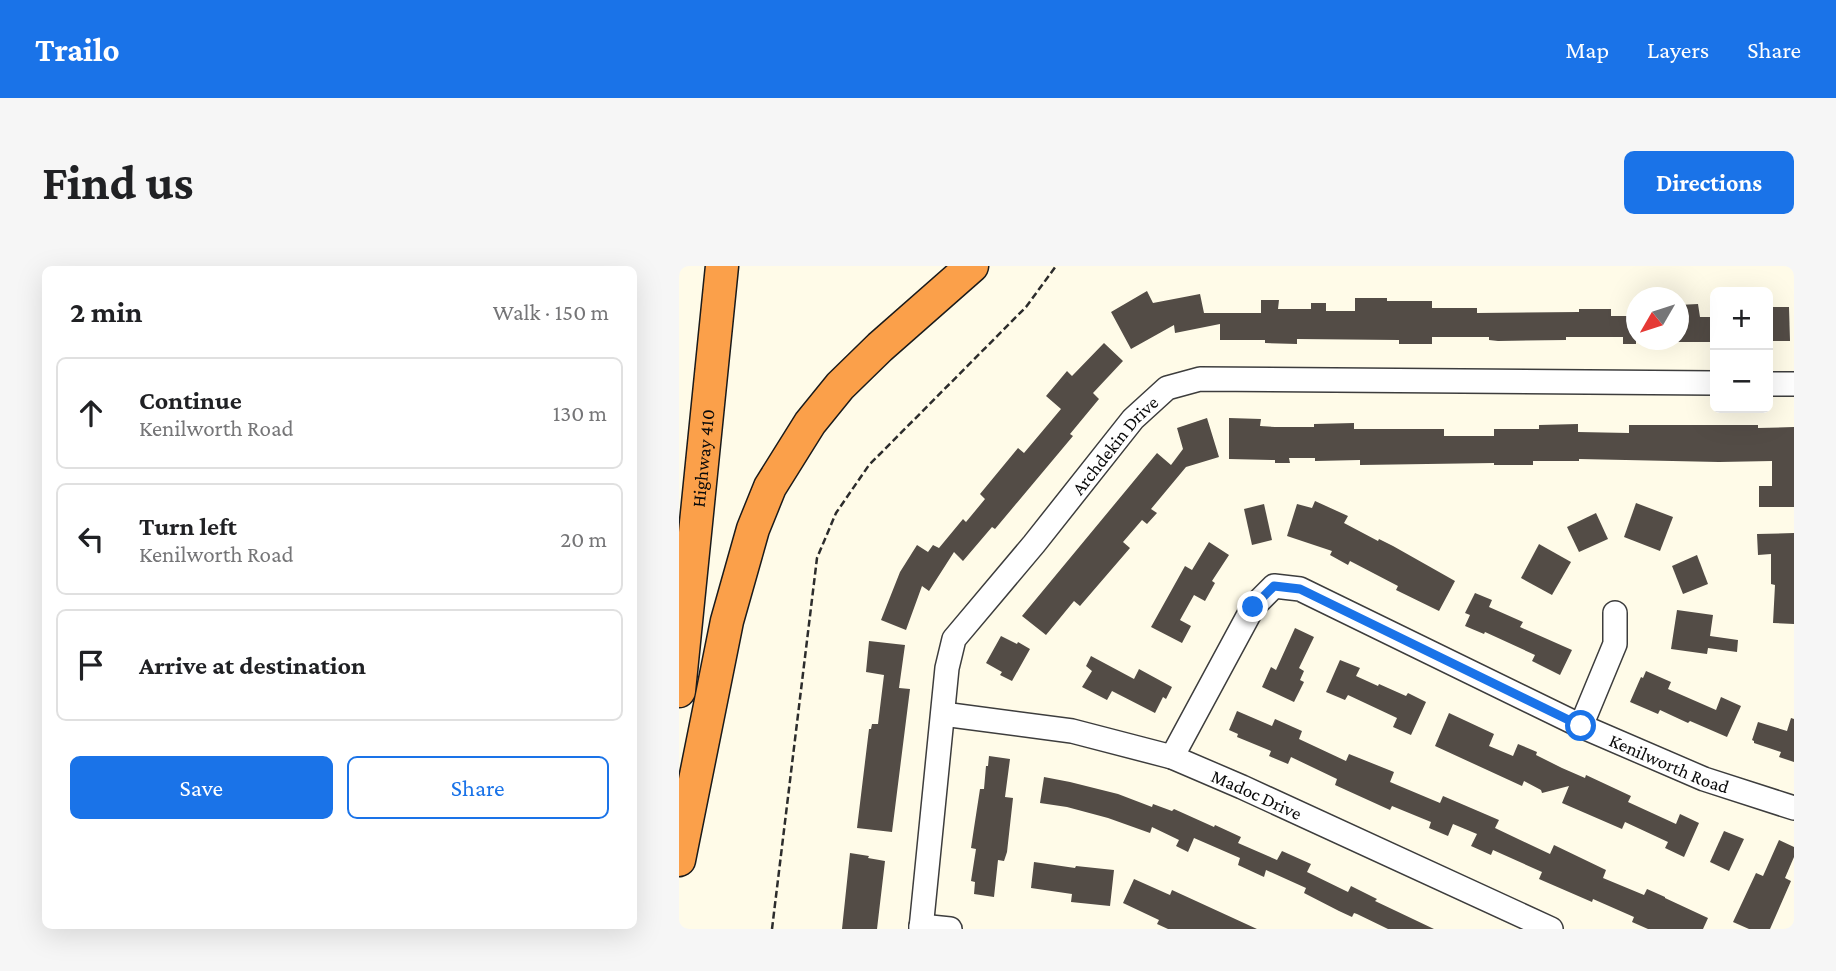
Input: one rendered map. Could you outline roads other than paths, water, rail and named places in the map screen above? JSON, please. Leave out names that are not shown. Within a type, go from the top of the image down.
[{"type":"highway","name":"Highway 410","points":[[679,691],[722,266]]},
{"type":"highway","points":[[679,860],[727,621],[753,529],[770,487],[810,423],[840,386],[972,266]]},
{"type":"street","name":"Archdekin Drive","points":[[921,927],[947,668],[954,639],[1133,419],[1167,388],[1200,379],[1710,383]]},
{"type":"street","points":[[1773,383],[1794,384]]},
{"type":"street","name":"Kenilworth Road","points":[[1173,757],[1253,607],[1274,586],[1300,589],[1581,726],[1704,779],[1794,808]]},
{"type":"street","points":[[1581,726],[1615,644],[1615,613]]},
{"type":"street","name":"Madoc Drive","points":[[943,714],[1072,731],[1173,757],[1551,929]]},
{"type":"street","points":[[921,927],[950,929]]}]
